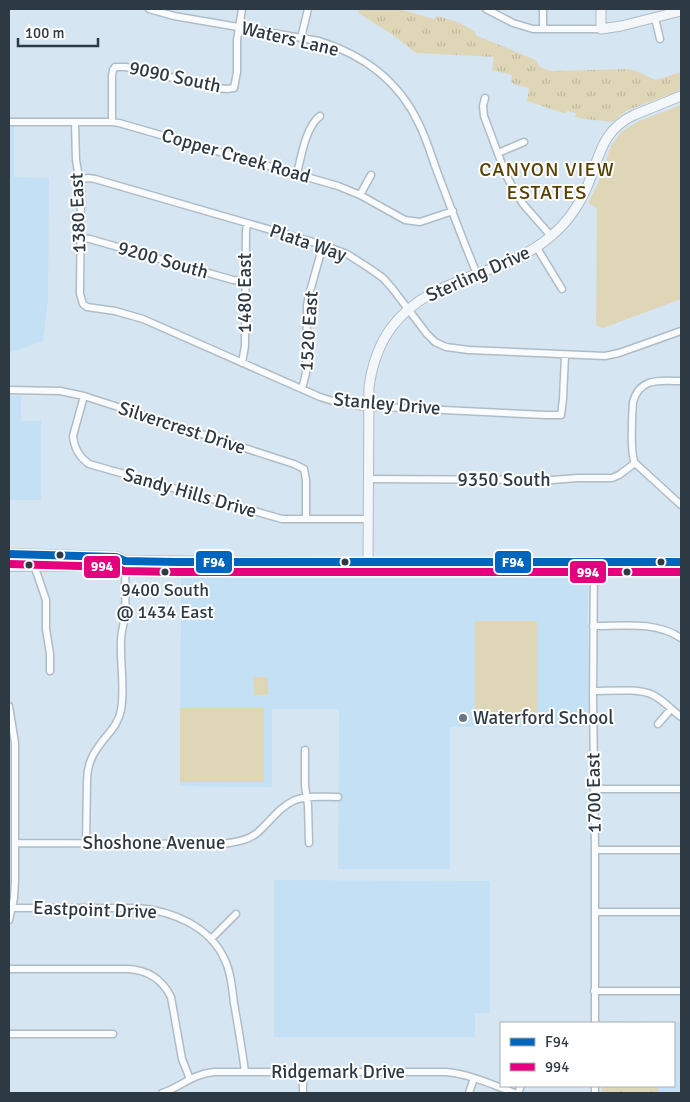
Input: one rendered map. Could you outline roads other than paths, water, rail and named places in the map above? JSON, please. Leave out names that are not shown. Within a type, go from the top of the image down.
[{"type":"main road","points":[[9,554],[116,557],[125,561]]},
{"type":"main road","points":[[9,566],[115,565],[125,561],[368,563],[681,562]]},
{"type":"street","name":"Waters Lane","points":[[149,9],[174,12],[239,27],[319,41],[351,53],[373,68],[392,84],[419,124],[477,274]]},
{"type":"street","points":[[239,27],[242,9]]},
{"type":"street","points":[[301,38],[308,9]]},
{"type":"street","points":[[486,9],[512,24],[533,29],[601,29],[681,11]]},
{"type":"street","points":[[543,9],[543,29]]},
{"type":"street","points":[[601,9],[601,29]]},
{"type":"street","points":[[655,18],[660,39]]},
{"type":"street","name":"9090 South","points":[[112,122],[112,76],[115,67],[126,67],[218,88],[234,88],[237,72],[239,27]]},
{"type":"street","name":"Sterling Drive","points":[[368,563],[368,406],[370,375],[378,350],[390,330],[408,309],[423,298],[516,259],[537,248],[567,220],[580,200],[603,144],[615,127],[634,115],[681,96]]},
{"type":"street","points":[[485,98],[483,106],[484,116],[513,188],[523,204],[551,236]]},
{"type":"street","points":[[297,174],[310,128],[314,120],[320,116]]},
{"type":"street","name":"Copper Creek Road","points":[[9,122],[112,122],[127,125],[338,186],[360,195],[398,217],[412,222],[426,221],[453,211]]},
{"type":"street","name":"1380 East","points":[[75,122],[76,160],[81,196],[80,294],[83,304]]},
{"type":"street","points":[[498,153],[524,142]]},
{"type":"street","points":[[360,195],[371,175]]},
{"type":"street","name":"Plata Way","points":[[79,180],[95,179],[323,245],[347,254],[369,268],[392,288],[427,334],[435,342],[446,347],[598,356],[611,355],[654,342],[681,331]]},
{"type":"street","name":"1480 East","points":[[242,363],[245,346],[247,223]]},
{"type":"street","name":"9200 South","points":[[80,238],[90,239],[233,280],[246,281]]},
{"type":"street","name":"1520 East","points":[[302,389],[306,373],[307,305],[323,245]]},
{"type":"street","points":[[537,248],[562,289]]},
{"type":"street","name":"Stanley Drive","points":[[83,304],[87,307],[115,311],[143,319],[320,397],[347,404],[544,415],[561,414],[565,355]]},
{"type":"street","points":[[681,381],[650,382],[638,390],[633,408],[632,454],[635,463],[681,505]]},
{"type":"street","name":"Silvercrest Drive","points":[[9,390],[60,391],[84,396],[294,464],[304,469],[306,480],[306,519]]},
{"type":"street","name":"Sandy Hills Drive","points":[[84,396],[75,430],[74,442],[79,454],[89,464],[289,520],[368,519]]},
{"type":"street","name":"9350 South","points":[[368,479],[605,479],[619,475],[635,463]]},
{"type":"street","points":[[86,844],[89,763],[99,745],[115,725],[121,712],[121,641],[125,616],[125,561]]},
{"type":"street","name":"1700 East","points":[[594,562],[595,1022]]},
{"type":"street","points":[[34,566],[46,600],[46,629],[50,654],[50,671]]},
{"type":"street","points":[[593,626],[654,627],[681,638]]},
{"type":"street","points":[[593,691],[645,692],[658,698],[681,717]]},
{"type":"street","points":[[9,706],[15,743],[15,889],[9,920]]},
{"type":"street","points":[[658,724],[671,709]]},
{"type":"street","points":[[305,750],[305,786],[308,805],[309,843]]},
{"type":"street","points":[[594,789],[681,789]]},
{"type":"street","name":"Shoshone Avenue","points":[[15,843],[223,844],[238,842],[256,833],[284,807],[294,801],[307,797],[338,797]]},
{"type":"street","points":[[595,850],[681,850]]},
{"type":"street","name":"Eastpoint Drive","points":[[11,908],[152,909],[178,916],[190,923],[211,939],[218,947],[228,967],[245,1072]]},
{"type":"street","points":[[595,912],[681,912]]},
{"type":"street","points":[[211,939],[236,914]]},
{"type":"street","points":[[9,969],[128,969],[148,972],[167,989],[171,997],[182,1060],[190,1079]]},
{"type":"street","points":[[594,991],[681,991]]},
{"type":"street","points":[[9,1034],[113,1034]]},
{"type":"street","name":"Ridgemark Drive","points":[[162,1093],[205,1073],[245,1072],[446,1072],[458,1073],[517,1093]]},
{"type":"street","points":[[303,1072],[303,1093]]},
{"type":"street","points":[[469,1093],[474,1078]]},
{"type":"place","name":"9400 South @ 1434 East","points":[[165,572]]},
{"type":"place","name":"Waterford School","points":[[463,718]]},
{"type":"district","name":"CANYON VIEW ESTATES","points":[[547,180]]}]
